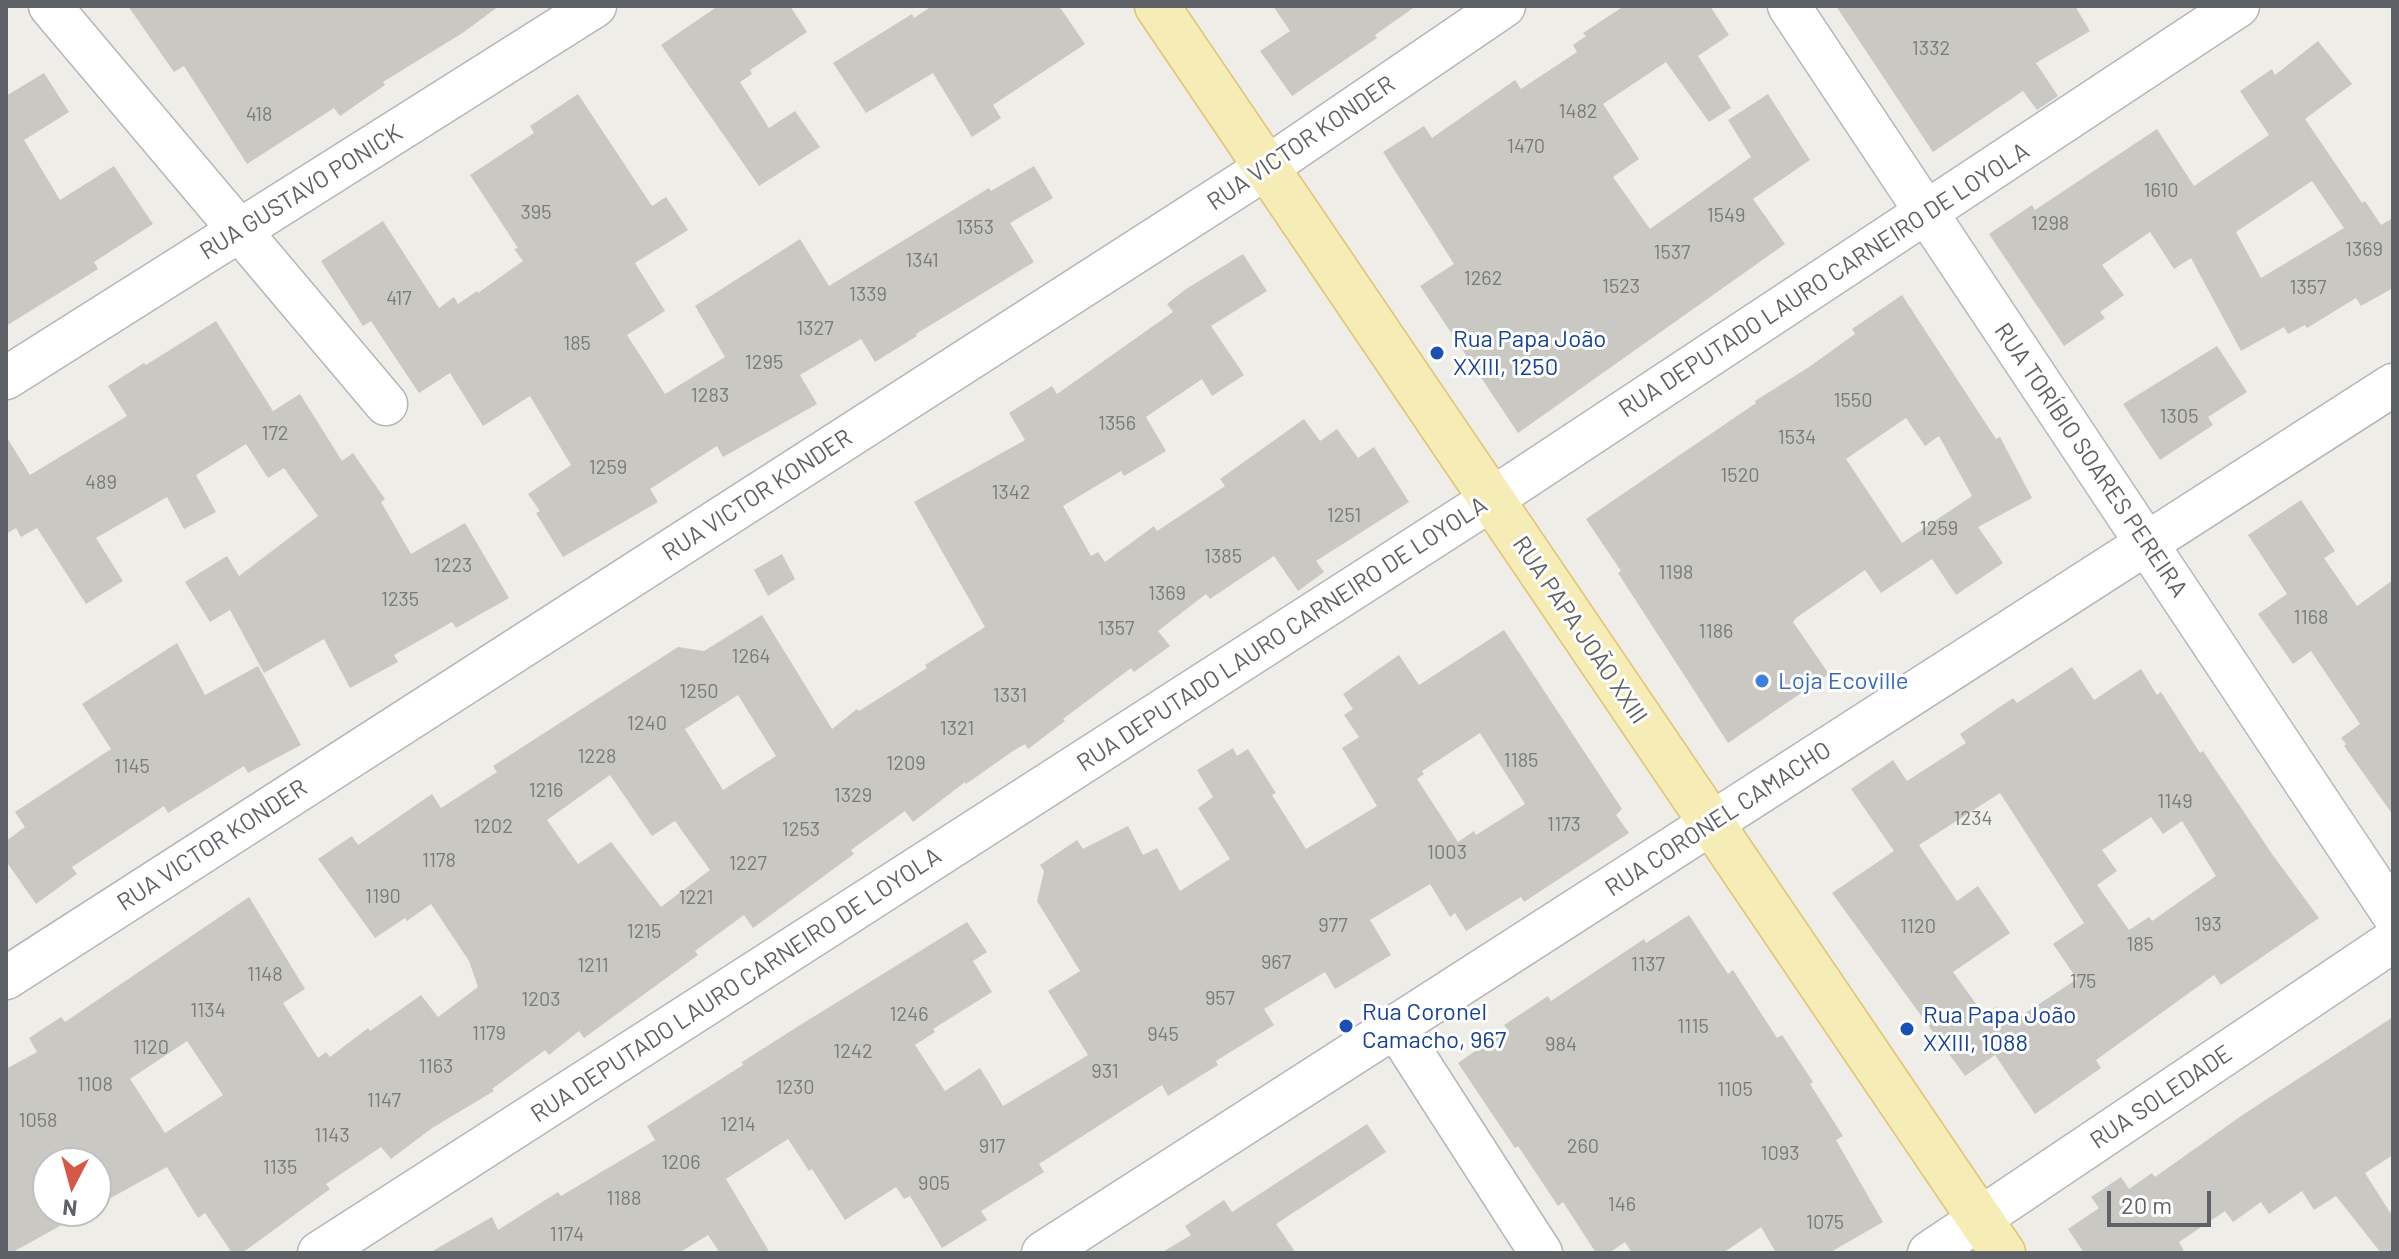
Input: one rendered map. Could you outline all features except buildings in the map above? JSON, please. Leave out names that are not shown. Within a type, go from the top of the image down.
[{"type":"main road","name":"RUA PAPA JOÃO XXIII","points":[[1157,6],[1992,1236]]},
{"type":"street","points":[[50,6],[386,404]]},
{"type":"street","name":"RUA GUSTAVO PONICK","points":[[6,378],[595,6]]},
{"type":"street","name":"RUA VICTOR KONDER","points":[[6,978],[1266,168],[1504,6]]},
{"type":"street","name":"RUA TORÍBIO SOARES PEREIRA","points":[[1789,6],[2393,914]]},
{"type":"street","name":"RUA DEPUTADO LAURO CARNEIRO DE LOYOLA","points":[[319,1253],[1492,499],[2238,6]]},
{"type":"street","name":"RUA CORONEL CAMACHO","points":[[1043,1253],[2393,385]]},
{"type":"street","name":"RUA SOLEDADE","points":[[1929,1253],[1992,1236],[2393,941]]},
{"type":"street","points":[[1395,1026],[1541,1253]]},
{"type":"place","name":"Rua Papa João XXIII, 1250","points":[[1437,353]]},
{"type":"place","name":"Loja Ecoville","points":[[1762,681]]},
{"type":"place","name":"Rua Coronel Camacho, 967","points":[[1346,1026]]},
{"type":"place","name":"Rua Papa João XXIII, 1088","points":[[1907,1029]]}]
